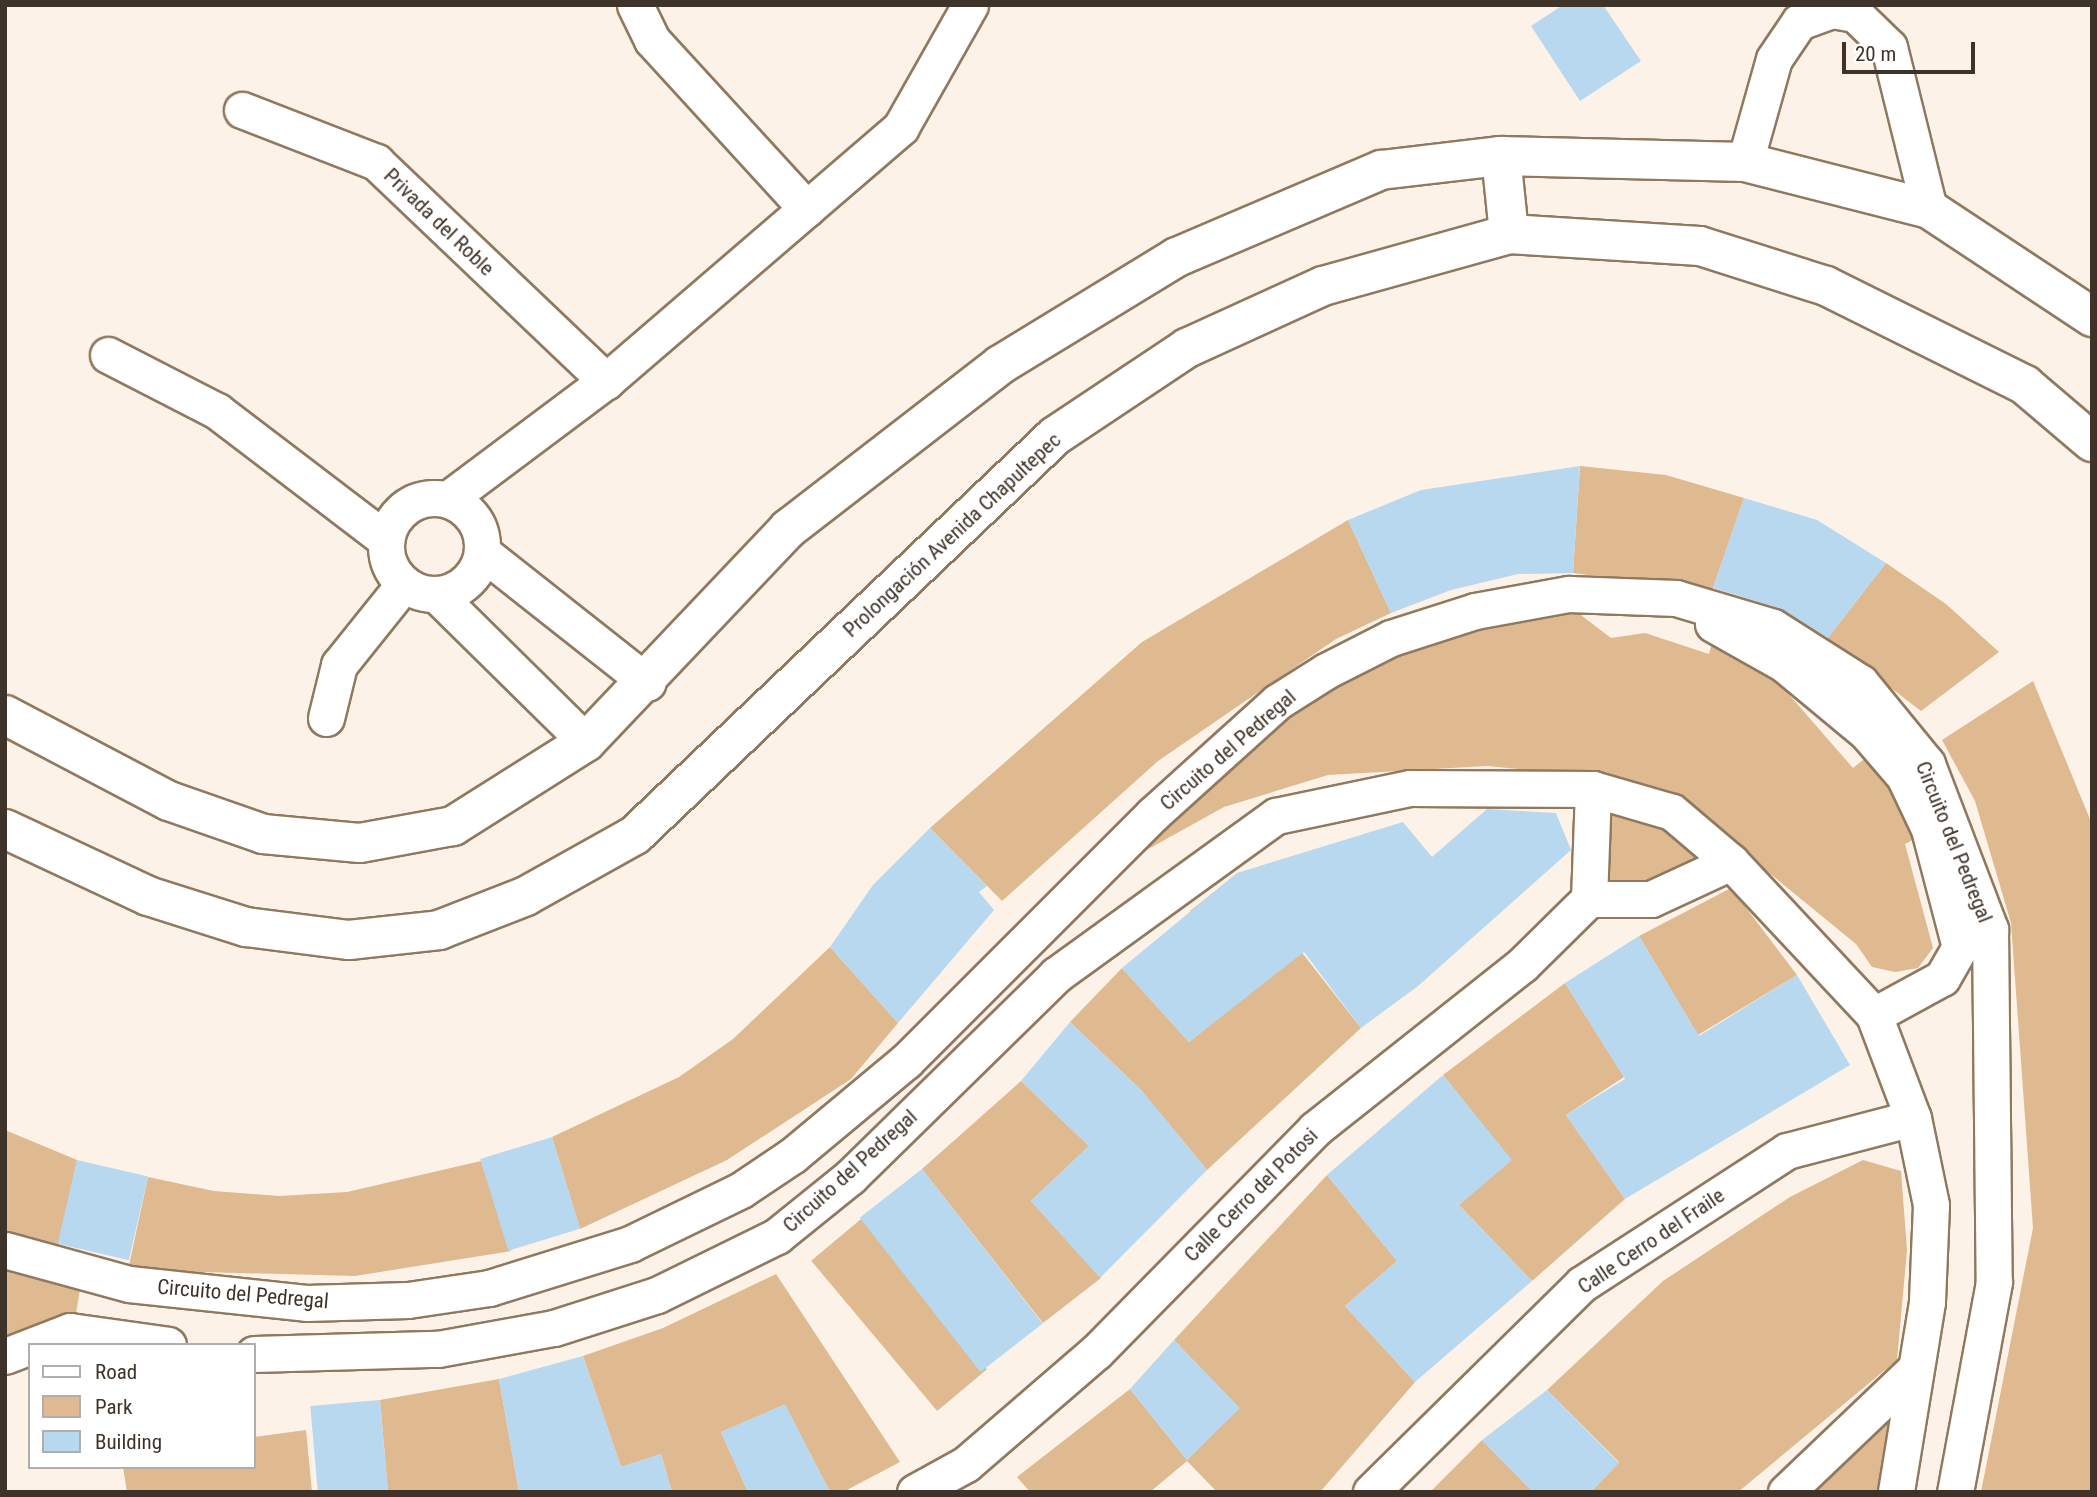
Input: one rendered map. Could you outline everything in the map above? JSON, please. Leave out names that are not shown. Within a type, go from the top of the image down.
[{"type":"street","points":[[635,5],[652,40],[807,209]]},
{"type":"street","points":[[586,742],[386,556],[385,539],[401,509],[415,501],[448,499],[606,381],[901,127],[970,5]]},
{"type":"street","points":[[1745,162],[1774,59],[1799,22],[1832,10],[1855,14],[1889,47],[1929,209]]},
{"type":"street","name":"Privada del Roble","points":[[242,110],[376,162],[606,381]]},
{"type":"street","points":[[1501,156],[1509,234]]},
{"type":"street","points":[[5,715],[169,801],[263,834],[360,843],[453,827],[586,742],[648,684],[788,529],[1000,365],[1177,257],[1381,170],[1501,156],[1745,162],[1929,209],[2092,317]]},
{"type":"street","name":"Prolongación Avenida Chapultepec","points":[[5,829],[148,896],[246,928],[349,940],[439,930],[526,896],[635,835],[1055,436],[1188,348],[1323,286],[1509,234],[1700,246],[1826,286],[2025,385],[2092,442]]},
{"type":"street","points":[[108,355],[217,411],[385,539]]},
{"type":"street","points":[[326,718],[338,665],[420,589],[467,582],[482,552],[475,520],[448,499]]},
{"type":"street","points":[[482,552],[648,684]]},
{"type":"street","name":"Circuito del Pedregal","points":[[5,1250],[129,1284],[306,1303],[408,1300],[489,1288],[630,1244],[741,1190],[793,1155],[906,1061],[1152,815],[1278,702],[1326,671],[1391,638],[1475,611],[1569,594],[1676,598],[1773,627],[1861,684],[1927,764],[1990,929],[1994,1282],[1955,1492]]},
{"type":"street","points":[[1676,598],[1805,679],[1867,733],[1904,776],[1948,883],[1960,947],[1942,978],[1874,1015]]},
{"type":"street","name":"Circuito del Pedregal","points":[[256,1354],[438,1349],[554,1328],[657,1295],[777,1236],[850,1177],[1056,975],[1174,884],[1276,816],[1410,788],[1593,789],[1672,813],[1731,862],[1874,1015],[1913,1118],[1931,1205],[1927,1302],[1911,1373],[1896,1492]]},
{"type":"street","points":[[1593,789],[1589,899],[1651,900],[1731,862]]},
{"type":"street","name":"Calle Cerro del Potosi","points":[[915,1492],[966,1464],[1097,1351],[1315,1129],[1522,965],[1589,899]]},
{"type":"street","name":"Calle Cerro del Fraile","points":[[1371,1492],[1582,1284],[1787,1151],[1913,1118]]},
{"type":"street","points":[[70,1331],[88,1295],[77,1271]]},
{"type":"street","name":"Circuito del Pedregal","points":[[111,1334],[106,1311],[129,1284]]},
{"type":"street","points":[[39,1343],[70,1331],[111,1334],[158,1343]]},
{"type":"street","points":[[5,1356],[28,1347]]},
{"type":"street","points":[[1786,1492],[1911,1373]]},
{"type":"green space","points":[[1580,466],[1666,475],[1744,498],[1712,591],[1573,573]]},
{"type":"green space","points":[[1348,520],[1391,613],[1336,639],[1158,761],[1002,901],[930,828],[1142,642]]},
{"type":"green space","points":[[1886,563],[1946,604],[1999,652],[1921,711],[1827,639]]},
{"type":"green space","points":[[1573,609],[1611,638],[1645,633],[1709,654],[1712,643],[1751,651],[1853,768],[1873,752],[1918,837],[1905,844],[1933,948],[1918,968],[1895,972],[1872,967],[1856,944],[1730,841],[1558,773],[1487,766],[1328,775],[1224,807],[1123,863],[1256,734],[1357,671],[1475,625]]},
{"type":"green space","points":[[2033,681],[2092,824],[2092,1492],[1981,1492],[2033,1228],[2011,923],[1975,801],[1942,740]]},
{"type":"green space","points":[[1600,793],[1728,860],[1590,898]]},
{"type":"green space","points":[[1239,872],[1361,1028],[1207,1170],[1141,1090],[1070,1022],[1122,968],[1189,1042],[1254,990],[1190,911]]},
{"type":"green space","points":[[1731,888],[1797,975],[1698,1035],[1639,936]]},
{"type":"green space","points":[[830,947],[898,1023],[851,1079],[727,1160],[580,1229],[552,1137],[679,1077],[733,1039]]},
{"type":"green space","points":[[1565,983],[1624,1077],[1566,1115],[1625,1199],[1532,1281],[1459,1205],[1511,1160],[1443,1075]]},
{"type":"green space","points":[[1021,1081],[1089,1146],[1031,1201],[1101,1278],[1043,1323],[922,1169]]},
{"type":"green space","points":[[5,1130],[77,1160],[58,1250],[5,1231]]},
{"type":"green space","points":[[1863,1160],[1901,1171],[1907,1250],[1897,1360],[1738,1492],[1591,1492],[1619,1462],[1547,1390],[1663,1281],[1790,1197]]},
{"type":"green space","points":[[481,1161],[511,1251],[355,1276],[128,1270],[148,1177],[214,1191],[279,1196],[347,1192]]},
{"type":"green space","points":[[1327,1175],[1397,1261],[1345,1306],[1415,1382],[1320,1492],[1217,1492],[1187,1461],[1150,1492],[1030,1492],[1017,1477],[1130,1389],[1187,1460],[1239,1408],[1174,1340]]},
{"type":"green space","points":[[861,1219],[987,1369],[937,1411],[811,1261]]},
{"type":"green space","points":[[5,1256],[72,1276],[80,1289],[75,1320],[5,1349]]},
{"type":"green space","points":[[776,1274],[900,1462],[843,1492],[830,1492],[785,1405],[721,1432],[748,1492],[672,1492],[661,1454],[621,1467],[583,1356],[663,1328]]},
{"type":"green space","points":[[1909,1375],[1890,1492],[1788,1492]]},
{"type":"green space","points":[[499,1379],[519,1492],[388,1492],[380,1400]]},
{"type":"green space","points":[[306,1430],[312,1492],[127,1492],[123,1469],[256,1469],[256,1437]]},
{"type":"green space","points":[[1482,1440],[1533,1492],[1430,1492]]},
{"type":"building","points":[[1563,5],[1603,5],[1641,61],[1580,101],[1531,26]]},
{"type":"building","points":[[1580,466],[1573,573],[1518,574],[1451,590],[1391,613],[1348,520],[1421,490]]},
{"type":"building","points":[[1744,498],[1817,520],[1886,563],[1828,638],[1779,608],[1713,588]]},
{"type":"building","points":[[1487,809],[1556,813],[1571,850],[1418,986],[1361,1028],[1304,952],[1189,1042],[1122,968],[1237,873],[1403,822],[1432,857]]},
{"type":"building","points":[[930,828],[987,886],[979,892],[994,910],[898,1023],[830,947],[873,885]]},
{"type":"building","points":[[1639,936],[1699,1036],[1797,975],[1850,1065],[1625,1199],[1566,1115],[1625,1079],[1565,983]]},
{"type":"building","points":[[1070,1022],[1142,1091],[1207,1170],[1100,1278],[1031,1201],[1089,1146],[1021,1081]]},
{"type":"building","points":[[1443,1075],[1512,1160],[1459,1205],[1532,1281],[1415,1382],[1345,1306],[1397,1261],[1327,1175]]},
{"type":"building","points":[[552,1137],[580,1229],[508,1251],[480,1159]]},
{"type":"building","points":[[77,1160],[148,1176],[129,1260],[58,1244]]},
{"type":"building","points":[[922,1169],[1043,1323],[980,1372],[860,1218]]},
{"type":"building","points":[[1174,1340],[1240,1408],[1187,1460],[1130,1389]]},
{"type":"building","points":[[583,1356],[621,1467],[661,1454],[672,1492],[519,1492],[499,1379]]},
{"type":"building","points":[[1547,1390],[1619,1463],[1591,1492],[1533,1492],[1482,1440]]},
{"type":"building","points":[[380,1400],[388,1492],[318,1492],[310,1406]]},
{"type":"building","points":[[785,1404],[830,1492],[748,1492],[721,1432]]}]
